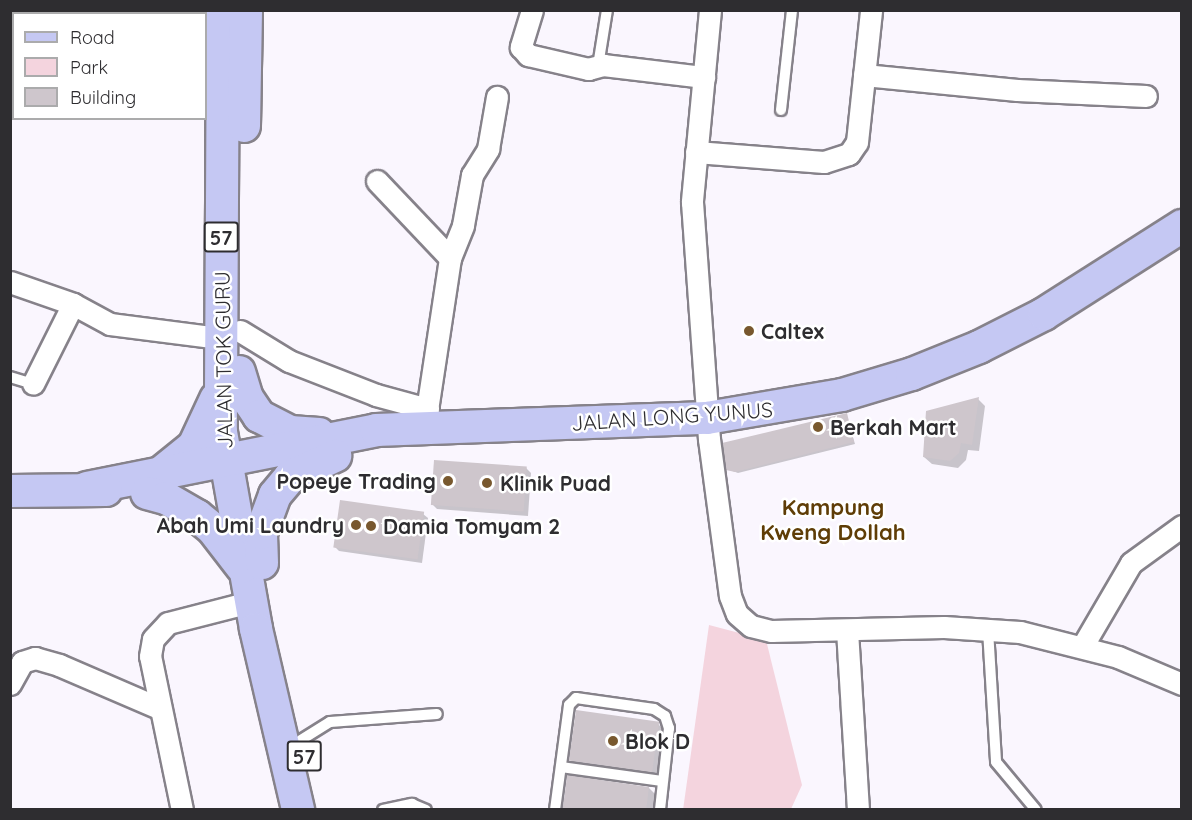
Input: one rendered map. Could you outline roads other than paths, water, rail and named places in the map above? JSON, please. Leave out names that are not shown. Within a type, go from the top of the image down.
[{"type":"main road","name":"JALAN TOK GURU","points":[[223,10],[214,100],[230,334]]},
{"type":"main road","name":"JALAN TOK GURU","points":[[246,10],[230,373],[221,432],[238,470],[253,567],[318,810]]},
{"type":"main road","name":"JALAN LONG YUNUS","points":[[16,486],[87,488],[153,484],[238,470],[420,423],[707,418],[842,395],[912,374],[970,351],[1044,314],[1182,226]]},
{"type":"main road","points":[[230,373],[259,416],[273,426],[340,445]]},
{"type":"main road","points":[[230,373],[206,428],[188,453],[153,484],[212,528],[253,567]]},
{"type":"main road","points":[[253,567],[261,533],[275,495],[290,477],[340,445]]},
{"type":"main road","name":"JALAN TOK GURU","points":[[253,567],[250,602],[298,810]]},
{"type":"street","points":[[532,10],[522,43],[524,53],[588,69],[598,66],[704,77]]},
{"type":"street","points":[[710,10],[692,202],[707,418],[730,596],[737,614],[751,626],[771,631],[987,630],[1020,632],[1118,657],[1182,684]]},
{"type":"street","points":[[696,152],[839,160],[857,142],[871,10]]},
{"type":"street","points":[[864,75],[1017,90],[1146,96]]},
{"type":"street","points":[[10,282],[73,304],[110,324],[230,334],[289,361],[376,395],[420,423],[450,258],[463,225],[472,175],[488,149],[497,97]]},
{"type":"street","points":[[377,181],[450,258]]},
{"type":"street","points":[[33,384],[73,304]]},
{"type":"street","points":[[1082,647],[1131,563],[1182,526]]},
{"type":"street","points":[[182,810],[150,656],[153,639],[168,623],[250,602]]},
{"type":"street","points":[[847,630],[858,810]]},
{"type":"street","points":[[10,684],[22,662],[35,658],[60,665],[159,708]]},
{"type":"lane","points":[[598,66],[607,10]]},
{"type":"lane","points":[[781,110],[792,10]]},
{"type":"lane","points":[[10,377],[33,384]]},
{"type":"lane","points":[[987,630],[996,762],[1036,810]]},
{"type":"lane","points":[[555,810],[569,705],[573,699],[580,698],[661,712],[669,728],[660,810]]},
{"type":"lane","points":[[301,740],[330,722],[437,714]]},
{"type":"lane","points":[[561,767],[662,781]]},
{"type":"lane","points":[[383,810],[412,804],[426,810]]},
{"type":"place","name":"Caltex","points":[[749,331]]},
{"type":"place","name":"Berkah Mart","points":[[818,427]]},
{"type":"place","name":"Popeye Trading","points":[[448,481]]},
{"type":"place","name":"Klinik Puad","points":[[487,483]]},
{"type":"place","name":"Abah Umi Laundry","points":[[356,525]]},
{"type":"place","name":"Damia Tomyam 2","points":[[371,526]]},
{"type":"place","name":"Blok D","points":[[613,741]]},
{"type":"district","name":"Kampung Kweng Dollah","points":[[833,520]]}]
